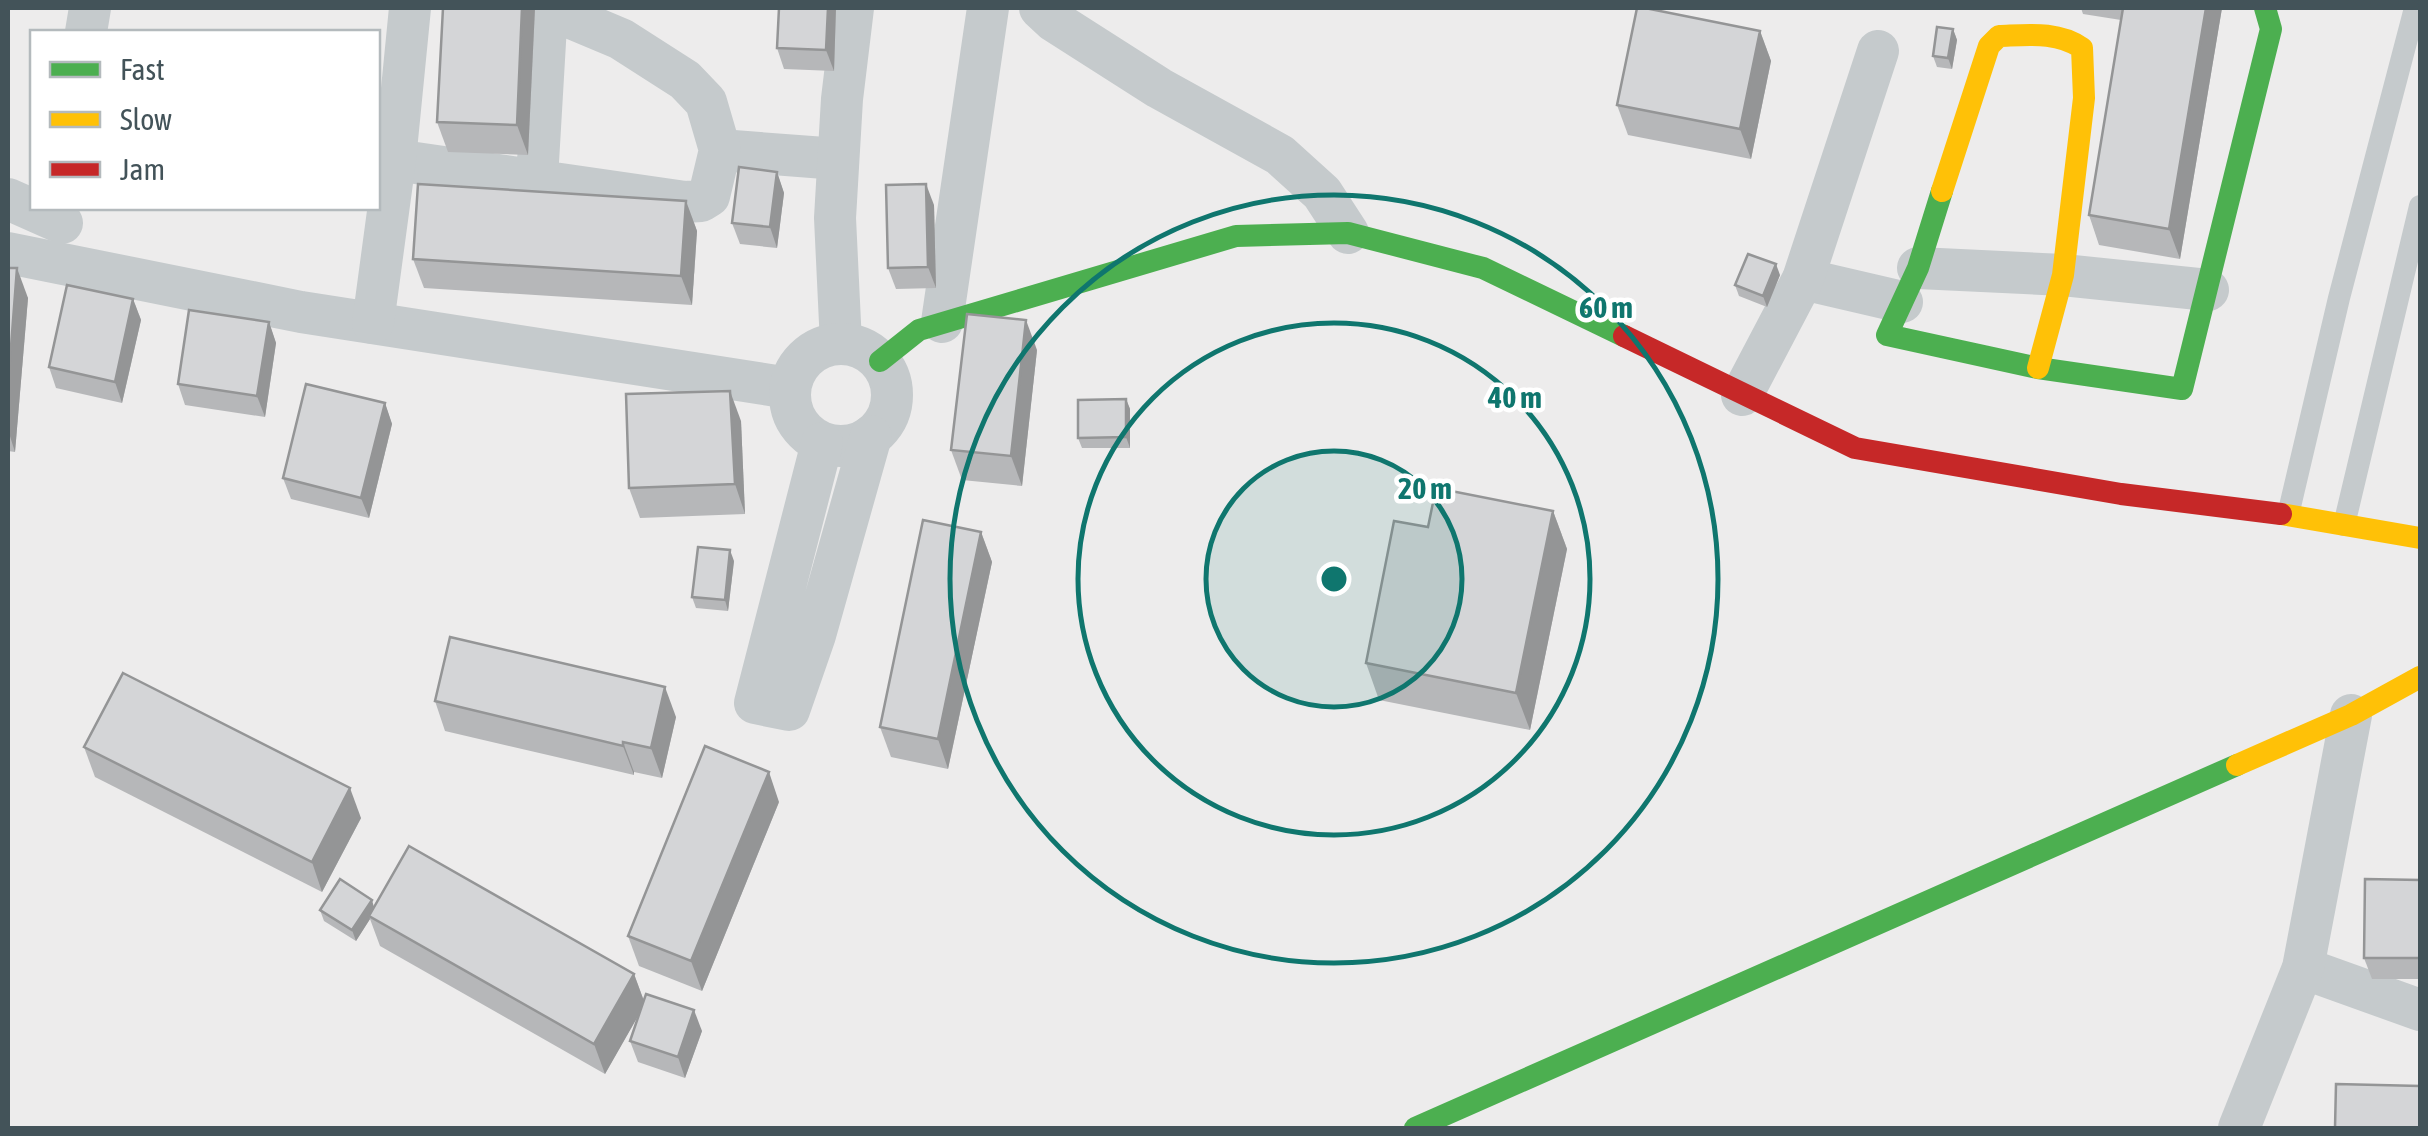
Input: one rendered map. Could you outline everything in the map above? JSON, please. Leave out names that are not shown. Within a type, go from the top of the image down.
[{"type":"street","points":[[373,323],[410,8]]},
{"type":"street","points":[[394,160],[684,202],[701,202],[709,196],[720,150],[706,102],[685,80],[621,38],[547,8],[538,180]]},
{"type":"street","points":[[841,344],[834,218],[853,8]]},
{"type":"street","points":[[942,322],[988,8]]},
{"type":"street","points":[[1040,8],[1158,88],[1280,155],[1322,193],[1348,233]]},
{"type":"street","points":[[2038,368],[2063,275],[2084,98],[2082,48],[2038,22],[1999,36],[1989,46],[1910,285],[1886,335],[2038,368],[2182,389],[2272,29],[2265,8]]},
{"type":"street","points":[[1742,394],[1803,279],[1878,51]]},
{"type":"street","points":[[720,150],[838,159]]},
{"type":"street","points":[[8,199],[61,231],[301,312],[789,388]]},
{"type":"street","points":[[8,252],[61,231]]},
{"type":"street","points":[[880,361],[919,330],[1236,236],[1348,233],[1483,268],[1855,448],[2122,494],[2288,515],[2420,538]]},
{"type":"street","points":[[1803,279],[1910,285],[2063,275],[2208,290]]},
{"type":"street","points":[[852,344],[880,361],[889,376],[890,410],[871,436],[856,444],[822,443],[796,421],[789,388],[804,358],[818,348],[852,344]]},
{"type":"street","points":[[822,443],[772,706],[816,635],[871,436]]},
{"type":"street","points":[[1415,1128],[2351,714],[2420,677]]},
{"type":"street","points":[[2239,1128],[2302,968],[2351,714]]},
{"type":"street","points":[[2302,968],[2420,1010]]},
{"type":"lane","points":[[2288,515],[2338,298],[2416,8]]},
{"type":"lane","points":[[2344,525],[2420,206]]},
{"type":"building","points":[[443,8],[522,8],[517,125],[437,122]]},
{"type":"building","points":[[779,8],[828,8],[826,50],[777,48]]},
{"type":"building","points":[[1637,8],[1760,31],[1740,129],[1617,105]]},
{"type":"building","points":[[2123,8],[2206,8],[2169,229],[2089,215]]},
{"type":"building","points":[[1937,27],[1953,29],[1948,58],[1933,56]]},
{"type":"building","points":[[739,167],[777,172],[770,227],[732,223]]},
{"type":"building","points":[[418,184],[686,201],[681,276],[413,259]]},
{"type":"building","points":[[926,184],[928,267],[888,268],[886,185]]},
{"type":"building","points":[[1748,254],[1776,264],[1763,296],[1735,285]]},
{"type":"building","points":[[8,268],[17,268],[8,386]]},
{"type":"building","points":[[67,285],[133,299],[115,382],[49,367]]},
{"type":"building","points":[[189,310],[269,322],[257,396],[178,384]]},
{"type":"building","points":[[967,314],[1026,320],[1011,456],[951,450]]},
{"type":"building","points":[[306,384],[385,403],[361,498],[283,478]]},
{"type":"building","points":[[730,391],[735,484],[629,488],[626,394]]},
{"type":"building","points":[[1126,399],[1126,437],[1078,438],[1078,400]]},
{"type":"building","points":[[1436,488],[1553,511],[1516,693],[1366,663],[1394,521],[1428,527]]},
{"type":"building","points":[[923,520],[981,532],[938,739],[880,727]]},
{"type":"building","points":[[698,547],[730,550],[725,600],[692,597]]},
{"type":"building","points":[[450,637],[665,687],[651,748],[623,742],[623,746],[435,701]]},
{"type":"building","points":[[123,673],[350,788],[312,862],[84,747]]},
{"type":"building","points":[[705,746],[769,772],[691,961],[628,936]]},
{"type":"building","points":[[409,846],[634,974],[594,1044],[369,916]]},
{"type":"building","points":[[340,879],[372,900],[352,930],[320,910]]},
{"type":"building","points":[[2365,879],[2420,880],[2420,958],[2364,958]]},
{"type":"building","points":[[646,994],[694,1010],[678,1057],[630,1041]]},
{"type":"building","points":[[2336,1084],[2420,1086],[2420,1128],[2335,1128]]},
{"type":"traffic: fast","points":[[1942,191],[1918,268],[1887,335],[2038,368],[2182,389],[2271,29],[2265,8]]},
{"type":"traffic: fast","points":[[880,361],[919,330],[1236,236],[1348,233],[1483,268],[1624,336]]},
{"type":"traffic: fast","points":[[1415,1128],[2237,765]]},
{"type":"traffic: slow","points":[[1942,191],[1989,46],[1999,36],[2031,35],[2052,36],[2082,48],[2084,98],[2063,275],[2038,368]]},
{"type":"traffic: slow","points":[[2281,514],[2420,538]]},
{"type":"traffic: slow","points":[[2237,765],[2351,715],[2420,677]]},
{"type":"traffic: jam","points":[[1624,336],[1855,448],[2121,494],[2281,514]]}]
